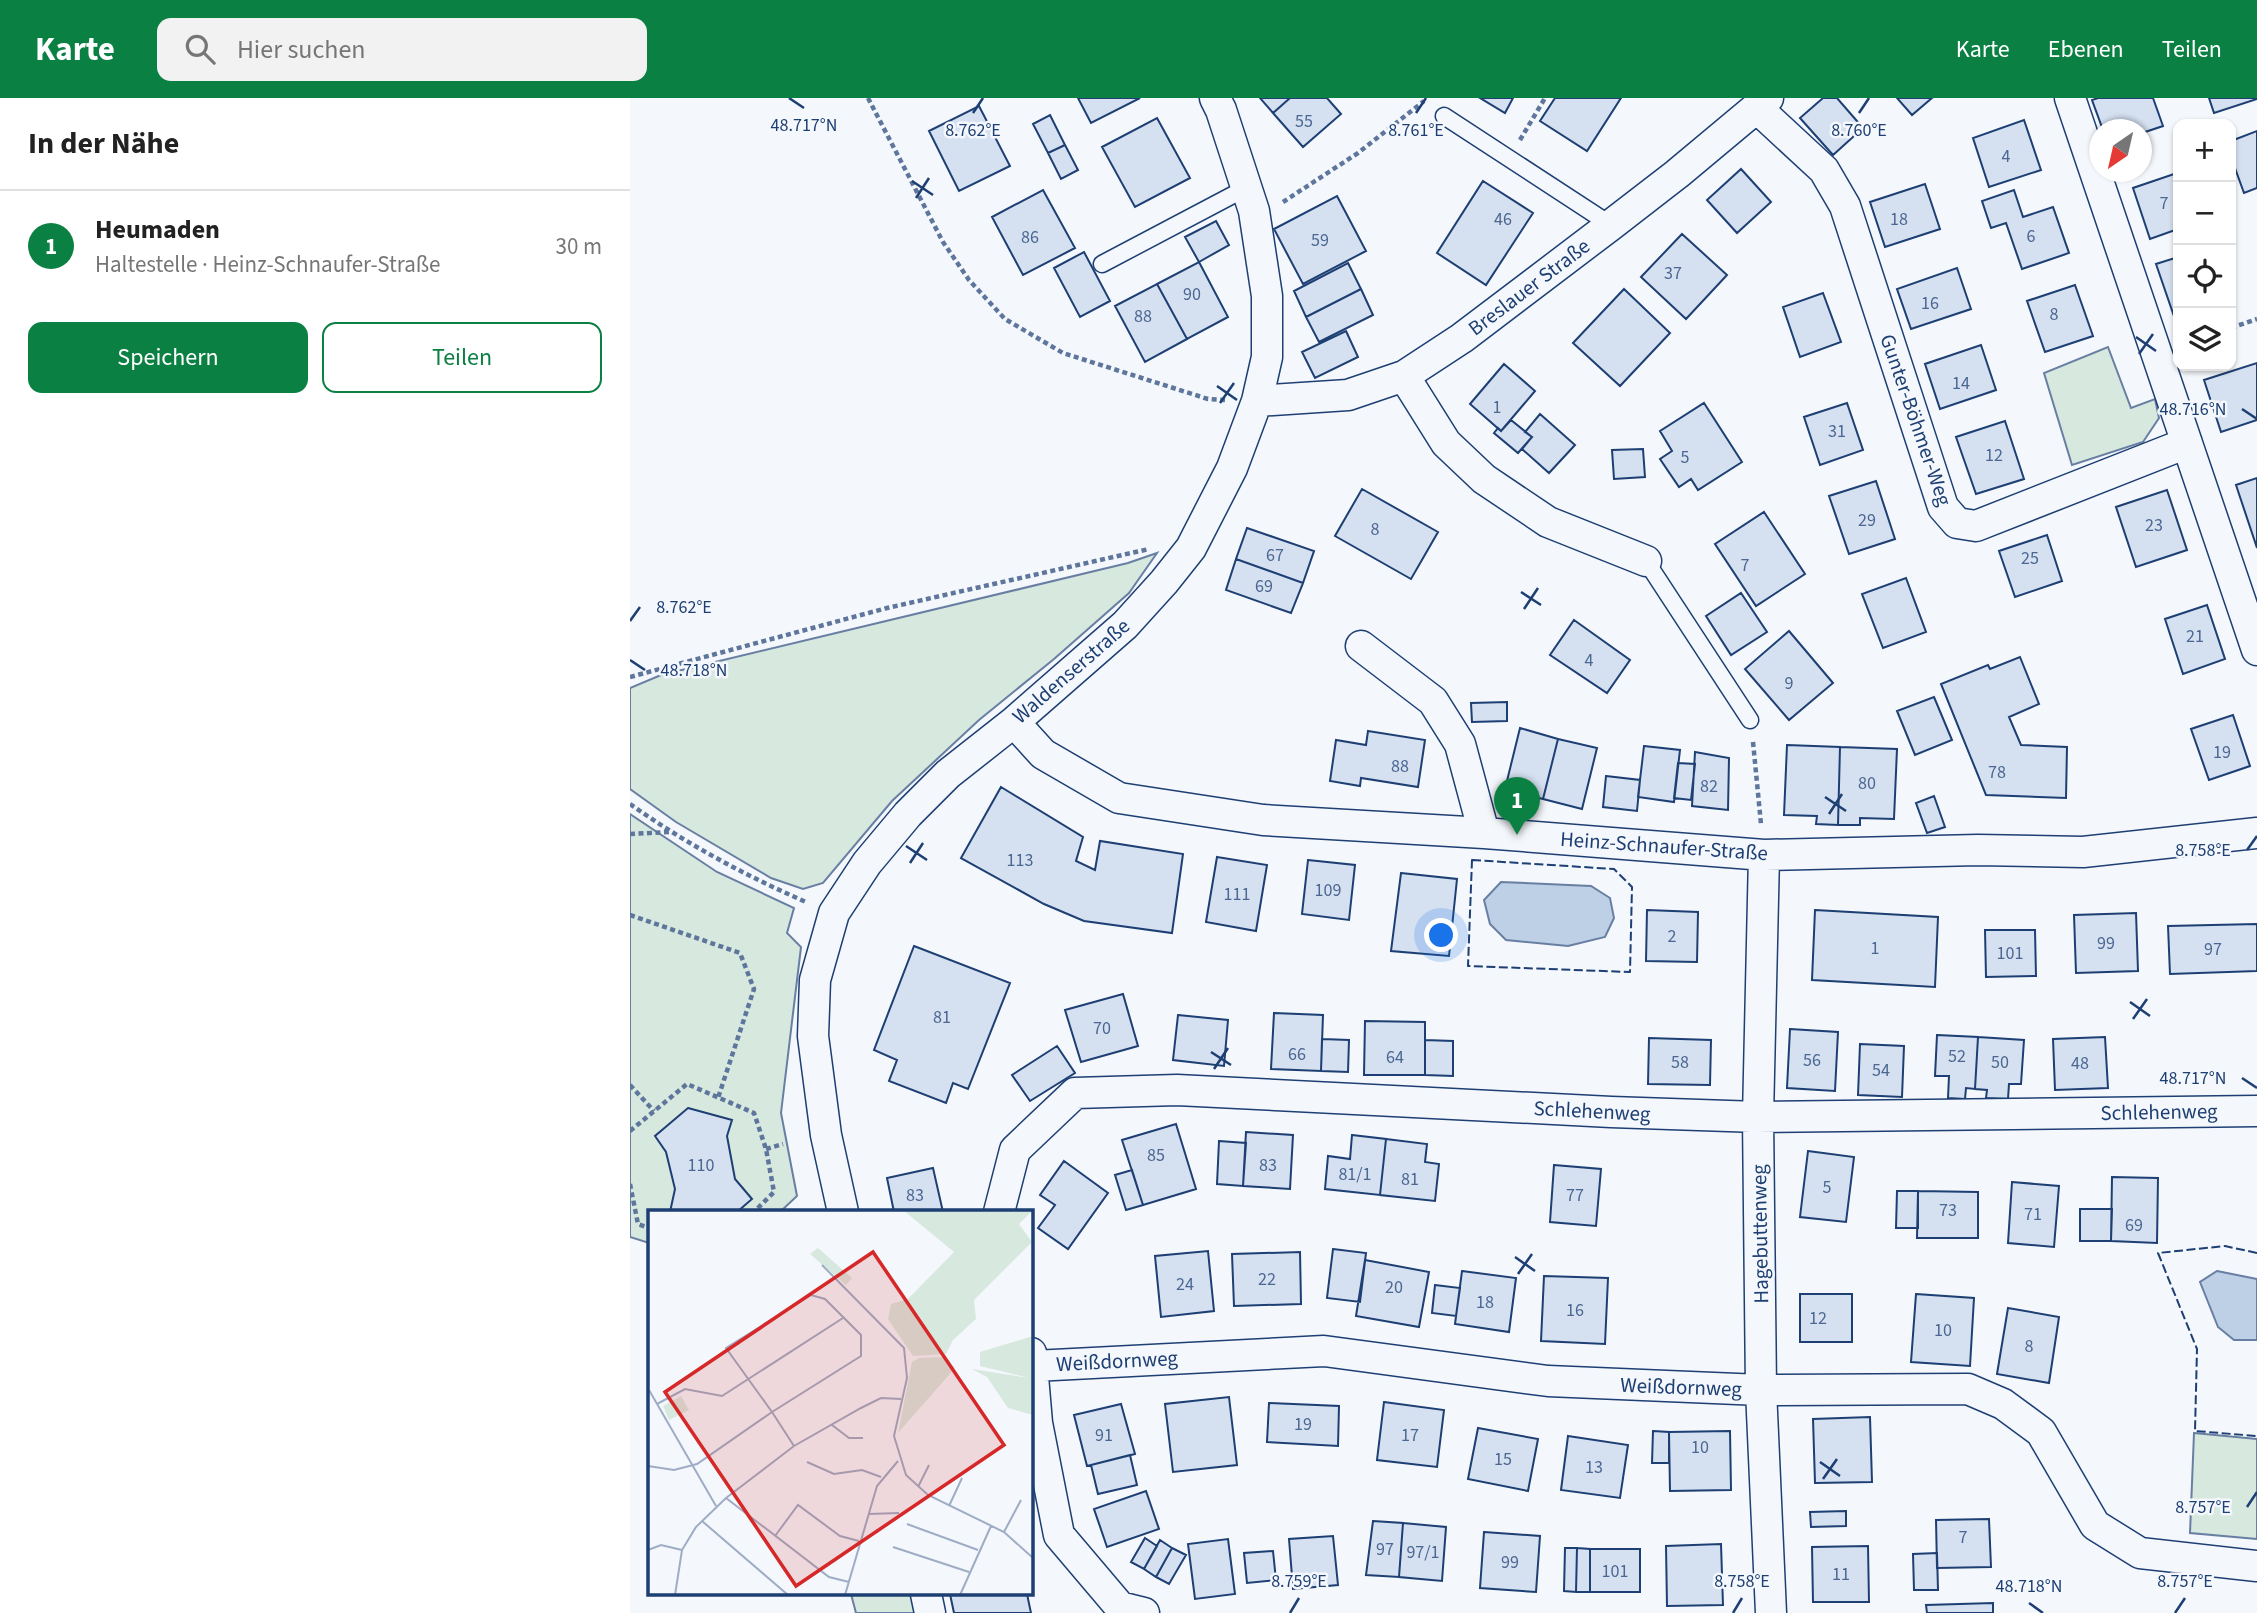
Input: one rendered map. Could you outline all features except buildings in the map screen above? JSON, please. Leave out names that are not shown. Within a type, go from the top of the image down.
[{"type":"street","name":"Waldenserstraße","points":[[843,1210],[826,1135],[813,1035],[815,981],[834,913],[867,863],[908,814],[948,774],[1014,722],[1125,625],[1164,582],[1191,548],[1232,468],[1257,401],[1267,357],[1267,296],[1251,199],[1215,98]]},
{"type":"street","points":[[2070,98],[2257,650]]},
{"type":"street","name":"Breslauer Straße","points":[[1257,401],[1348,394],[1404,376],[1462,338],[1611,225],[1763,103]]},
{"type":"street","name":"Gunter-Böhmer-Weg","points":[[1763,103],[1824,170],[1845,206],[1943,507],[1957,523],[1976,526],[2187,443]]},
{"type":"street","points":[[1404,376],[1446,443],[1484,479],[1548,522],[1646,561]]},
{"type":"street","points":[[1362,646],[1433,701],[1460,744],[1484,832]]},
{"type":"street","name":"Heinz-Schnaufer-Straße","points":[[1014,722],[1043,754],[1119,798],[1262,820],[1484,832],[1764,855],[1979,850],[2083,852],[2257,833]]},
{"type":"street","name":"Hagebuttenweg","points":[[1764,855],[1758,1117],[1762,1390],[1771,1613]]},
{"type":"street","name":"Schlehenweg","points":[[1000,1210],[1015,1150],[1075,1093],[1177,1090],[1758,1117],[2257,1111]]},
{"type":"street","name":"Weißdornweg","points":[[1032,1359],[1324,1351],[1548,1381],[1762,1390],[1968,1389],[2003,1404],[2041,1432],[2095,1525],[2140,1553],[2257,1566]]},
{"type":"street","points":[[1032,1359],[1037,1423],[1059,1535],[1120,1607],[1144,1613]]},
{"type":"lane","points":[[1444,116],[1611,225]]},
{"type":"lane","points":[[1102,264],[1251,199]]},
{"type":"lane","points":[[1646,561],[1750,720]]},
{"type":"path","points":[[868,98],[943,242],[969,280],[1005,319],[1063,353],[1208,399],[1257,401]]},
{"type":"path","points":[[1251,199],[1281,203],[1359,153],[1427,98]]},
{"type":"path","points":[[1509,158],[1545,98]]},
{"type":"path","points":[[2236,326],[2257,319]]},
{"type":"path","points":[[630,677],[887,608],[1141,552],[1171,541],[1191,548]]},
{"type":"path","points":[[1750,720],[1764,855]]},
{"type":"path","points":[[630,804],[670,832],[767,885],[834,913]]},
{"type":"path","points":[[630,834],[670,832]]},
{"type":"path","points":[[630,915],[740,953],[754,989],[718,1098]]},
{"type":"path","points":[[630,1131],[687,1084],[754,1113],[766,1149],[774,1192],[756,1210]]},
{"type":"path","points":[[630,1085],[654,1111]]},
{"type":"path","points":[[766,1149],[783,1144]]},
{"type":"path","points":[[630,1184],[638,1224],[648,1228]]},
{"type":"shaded area","points":[[2108,347],[2131,408],[2155,399],[2159,418],[2143,442],[2072,465],[2044,373]]},
{"type":"shaded area","points":[[1157,553],[1129,593],[979,720],[892,801],[823,883],[803,889],[771,878],[676,822],[630,789],[630,688],[661,675],[1128,563]]},
{"type":"shaded area","points":[[630,814],[717,872],[794,908],[787,933],[801,947],[781,1113],[797,1196],[782,1210],[648,1210],[648,1243],[630,1237]]},
{"type":"shaded area","points":[[2194,1433],[2257,1439],[2257,1539],[2190,1533]]},
{"type":"shaded area","points":[[852,1596],[913,1596],[917,1613],[856,1613]]},
{"type":"water","points":[[1501,882],[1591,886],[1610,898],[1614,918],[1605,937],[1568,946],[1506,940],[1490,924],[1484,900]]},
{"type":"water","points":[[2217,1271],[2257,1279],[2257,1340],[2234,1340],[2218,1327],[2200,1282]]},
{"type":"fence","points":[[1472,860],[1614,869],[1632,887],[1630,972],[1468,966],[1472,860]]},
{"type":"fence","points":[[2257,1253],[2225,1246],[2158,1253],[2197,1349],[2195,1431],[2257,1436]]},
{"type":"place","name":"Heumaden","points":[[1517,835]]}]
